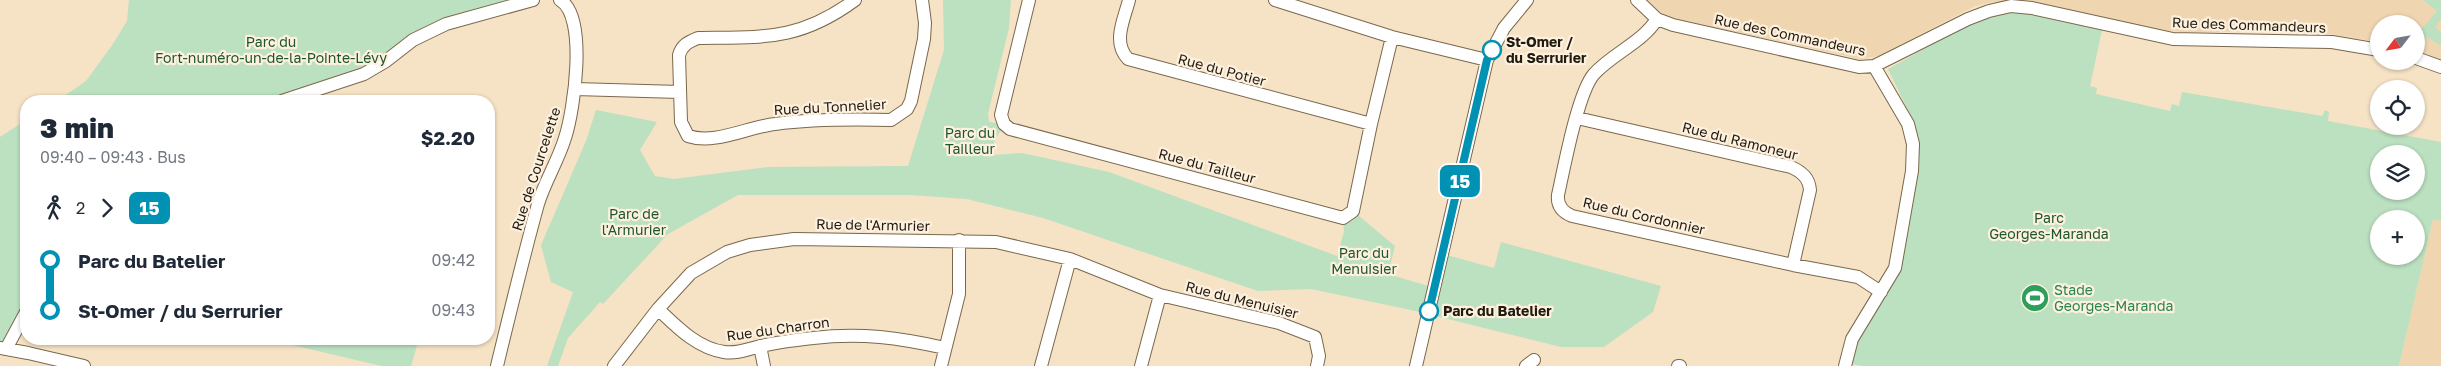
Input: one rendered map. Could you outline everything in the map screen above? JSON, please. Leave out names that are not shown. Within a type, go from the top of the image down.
[{"type":"street","points":[[300,95],[364,74],[386,61],[413,40],[446,24],[533,0]]},
{"type":"street","name":"Rue de Courcelette","points":[[497,366],[539,202],[565,140],[577,78],[575,34],[569,9],[560,0]]},
{"type":"street","name":"Rue du Tonnelier","points":[[855,0],[822,22],[788,34],[698,38],[687,42],[681,48],[679,55],[681,122],[688,136],[697,139],[725,136],[781,123],[891,120],[907,109],[911,101],[924,39],[925,23],[922,0]]},
{"type":"street","name":"Rue du Tailleur","points":[[1029,0],[1001,115],[1004,124],[1017,132],[1343,218],[1354,211],[1371,124],[1392,37]]},
{"type":"street","name":"Rue du Potier","points":[[1129,0],[1119,41],[1120,50],[1128,59],[1371,124]]},
{"type":"street","points":[[1275,0],[1392,37],[1487,60]]},
{"type":"street","points":[[1416,366],[1487,60],[1504,28],[1527,0]]},
{"type":"street","name":"Rue des Commandeurs","points":[[1637,0],[1657,19],[1673,26],[1849,65],[1874,66],[1968,19],[2011,6],[2032,8],[2174,39],[2332,42],[2370,48]]},
{"type":"street","name":"Rue du Cordonnier","points":[[1657,19],[1650,30],[1593,74],[1586,85],[1558,195],[1557,202],[1566,214],[1793,265],[1858,277],[1881,292]]},
{"type":"street","points":[[2425,61],[2441,66]]},
{"type":"street","points":[[1845,366],[1852,339],[1895,268],[1912,171],[1913,144],[1908,124],[1874,66]]},
{"type":"street","points":[[575,89],[680,92]]},
{"type":"street","name":"Rue du Ramoneur","points":[[1577,118],[1791,166],[1800,171],[1809,183],[1810,190],[1793,265]]},
{"type":"street","name":"Rue de l'Armurier","points":[[614,366],[658,309],[691,273],[727,252],[750,246],[794,239],[959,240],[996,242],[1070,259]]},
{"type":"street","points":[[941,366],[959,294],[959,240]]},
{"type":"street","points":[[1041,366],[1070,259]]},
{"type":"street","name":"Rue du Menuisier","points":[[1070,259],[1160,295],[1305,331],[1315,337],[1319,356],[1317,366]]},
{"type":"street","points":[[1141,366],[1160,295]]},
{"type":"street","name":"Rue du Charron","points":[[658,309],[681,331],[710,348],[724,352],[740,352],[760,346],[813,338],[864,336],[894,337],[946,348]]},
{"type":"street","points":[[20,322],[3,349],[84,366]]},
{"type":"street","points":[[760,346],[764,366]]},
{"type":"shaded area","points":[[1646,0],[2441,0],[2441,60],[2425,55],[2425,15],[2370,15],[2370,41],[2322,33],[2249,31],[2191,33],[2155,29],[2023,1],[1992,2],[1975,6],[1879,56],[1860,59],[1672,18],[1656,10]]},
{"type":"shaded area","points":[[2433,218],[2441,221],[2441,366],[2399,366],[2422,265],[2425,265],[2425,253]]},
{"type":"green space","name":"Parc du Fort-numéro-un-de-la-Pointe-Lévy","points":[[129,0],[533,0],[446,24],[386,61],[311,95],[66,95],[86,81],[127,21]]},
{"type":"green space","points":[[943,0],[1011,0],[1009,28],[988,114],[989,122],[1004,124],[992,146],[993,155],[1022,153],[1109,172],[1337,256],[1344,232],[1343,218],[1353,211],[1395,246],[1388,274],[1435,288],[1443,254],[1494,268],[1501,242],[1661,286],[1653,312],[1604,347],[1561,347],[1411,310],[1311,289],[1258,291],[1043,218],[967,199],[910,195],[738,195],[668,234],[603,304],[600,302],[568,338],[558,366],[547,366],[573,292],[551,282],[541,245],[586,141],[596,110],[657,122],[640,150],[655,176],[674,179],[767,167],[908,166],[944,50]]},
{"type":"green space","points":[[2423,0],[2441,0],[2441,19],[2435,27],[2441,32],[2441,46],[2427,37],[2425,39],[2425,25],[2437,11]]},
{"type":"green space","name":"Parc Georges-Maranda","points":[[2009,13],[2031,14],[2102,30],[2090,86],[2097,88],[2096,94],[2170,111],[2172,104],[2179,106],[2182,92],[2322,116],[2325,110],[2329,112],[2328,121],[2370,129],[2370,135],[2403,135],[2441,142],[2441,221],[2433,219],[2425,254],[2425,210],[2370,210],[2370,265],[2422,265],[2399,366],[1862,366],[1847,363],[1898,270],[1919,163],[1912,119],[1888,69],[1947,36],[1977,22]]},
{"type":"green space","points":[[20,124],[20,320],[0,348],[0,137]]},
{"type":"green space","points":[[292,345],[417,345],[411,366],[382,366]]},
{"type":"bus line","name":"15","points":[[1429,311],[1448,236],[1487,60],[1492,50]]},
{"type":"place","name":"St-Omer / du Serrurier","points":[[1492,50]]},
{"type":"place","name":"Stade Georges-Maranda","points":[[2035,298]]},
{"type":"place","name":"Parc du Batelier","points":[[1429,311]]},
{"type":"park label","name":"Parc du Tailleur","points":[[970,142]]},
{"type":"park label","name":"Parc de l'Armurier","points":[[634,222]]},
{"type":"park label","name":"Parc du Menuisier","points":[[1364,262]]}]
